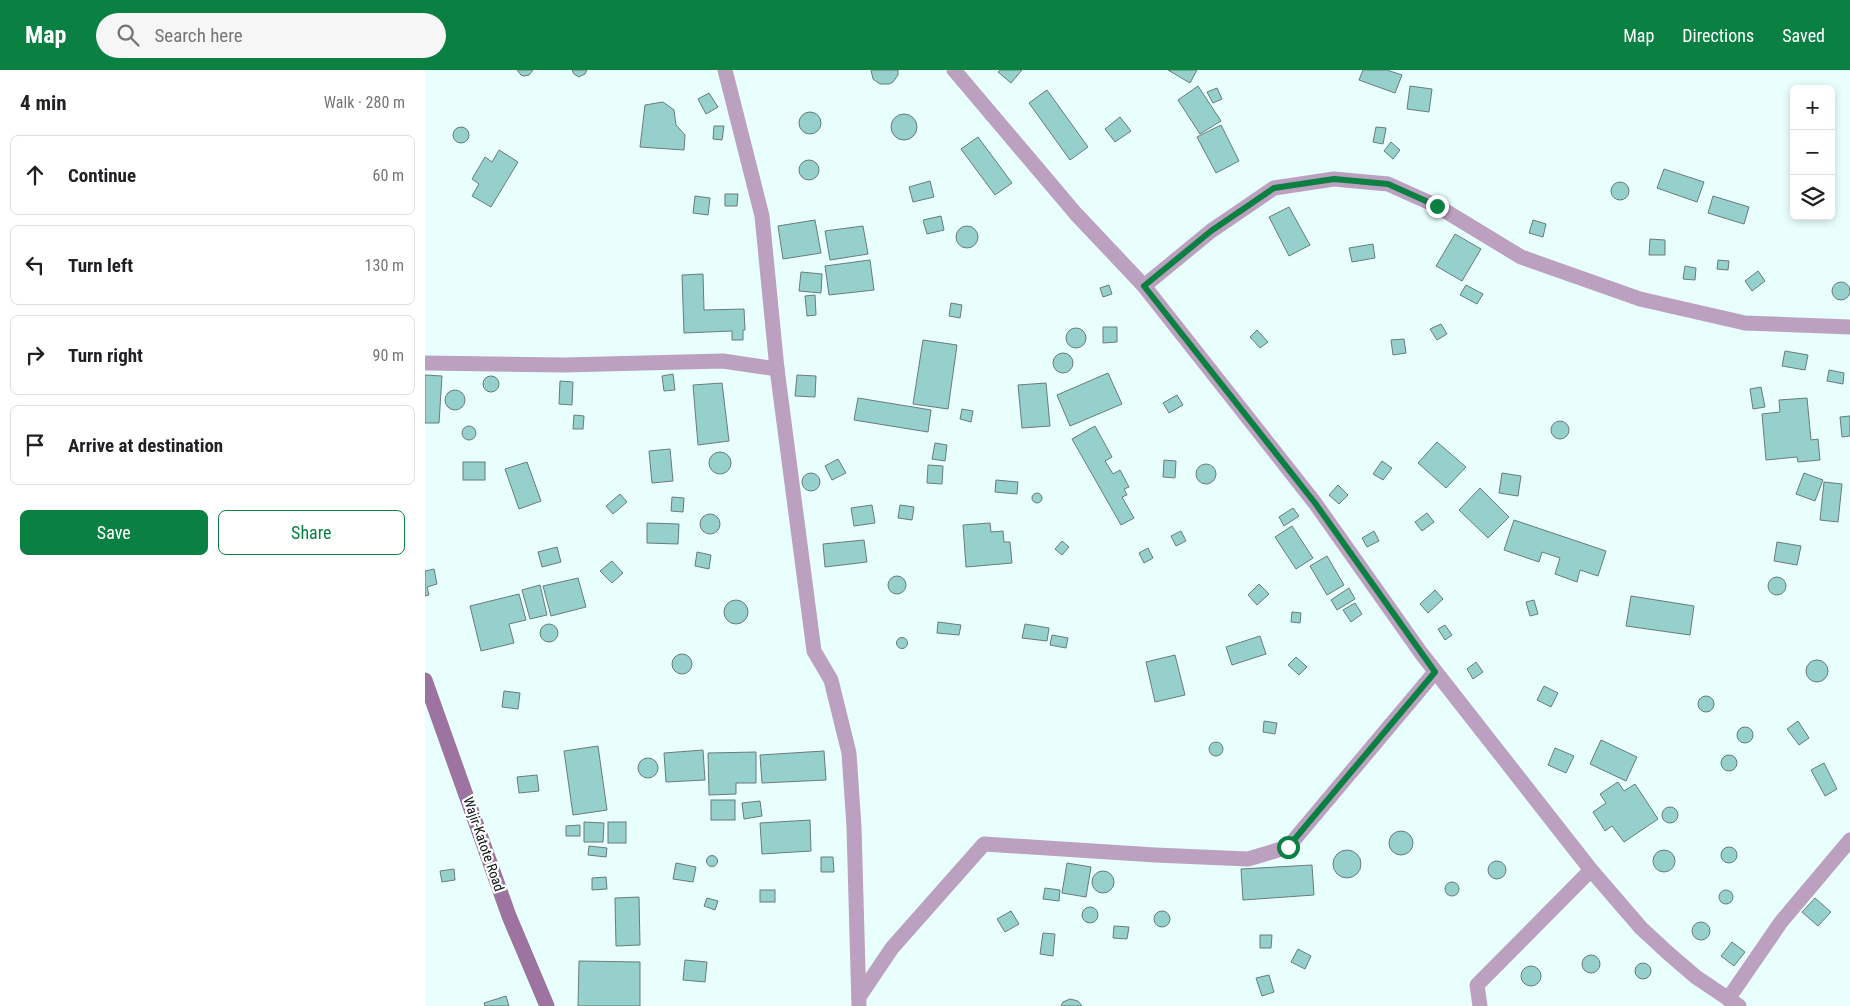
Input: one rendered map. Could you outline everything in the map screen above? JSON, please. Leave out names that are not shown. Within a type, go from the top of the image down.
[{"type":"street","points":[[725,70],[762,216],[777,369],[814,650],[831,680],[849,753],[854,827],[859,1002]]},
{"type":"street","points":[[954,70],[1076,214],[1144,286],[1315,503],[1435,672],[1591,870],[1641,928],[1668,953],[1696,977],[1733,1002],[1781,922],[1850,840]]},
{"type":"street","points":[[1144,286],[1211,231],[1274,188],[1334,179],[1388,184],[1437,206],[1521,257],[1640,298],[1745,323],[1850,327]]},
{"type":"street","points":[[425,363],[564,365],[723,361],[777,369]]},
{"type":"street","points":[[859,1002],[892,948],[984,844],[1248,859],[1288,847],[1435,672]]},
{"type":"street","name":"Wajir-Katote Road","points":[[425,680],[509,916],[547,1006]]},
{"type":"street","points":[[1480,1006],[1477,985],[1591,870]]},
{"type":"building","points":[[517,70],[533,70],[529,75],[524,76]]},
{"type":"building","points":[[572,70],[587,70],[585,74],[579,77]]},
{"type":"building","points":[[871,70],[898,70],[898,75],[889,84],[880,84],[873,79]]},
{"type":"building","points":[[1000,70],[1022,70],[1011,83],[998,72]]},
{"type":"building","points":[[1168,70],[1197,70],[1190,83]]},
{"type":"building","points":[[1363,70],[1387,70],[1402,75],[1395,93],[1359,80]]},
{"type":"building","points":[[1198,86],[1221,121],[1200,134],[1178,100]]},
{"type":"building","points":[[1410,86],[1432,89],[1429,112],[1407,109]]},
{"type":"building","points":[[1217,88],[1222,99],[1213,103],[1207,92]]},
{"type":"building","points":[[1047,90],[1088,147],[1070,160],[1029,103]]},
{"type":"building","points":[[709,93],[718,107],[706,114],[698,99]]},
{"type":"building","points":[[663,102],[674,110],[676,125],[685,135],[684,150],[640,147],[645,105]]},
{"type":"building","points":[[810,112],[818,115],[821,123],[818,131],[810,134],[802,131],[799,123],[802,115]]},
{"type":"building","points":[[904,114],[913,118],[917,127],[913,136],[904,140],[895,136],[891,127],[895,118]]},
{"type":"building","points":[[1120,117],[1131,131],[1115,142],[1105,129]]},
{"type":"building","points":[[1221,125],[1239,161],[1216,173],[1197,137]]},
{"type":"building","points":[[714,126],[724,126],[722,140],[713,139]]},
{"type":"building","points":[[461,127],[469,135],[461,143],[453,135]]},
{"type":"building","points":[[1376,127],[1386,128],[1383,144],[1373,142]]},
{"type":"building","points":[[978,137],[1012,183],[995,195],[961,149]]},
{"type":"building","points":[[1391,142],[1400,150],[1393,159],[1384,151]]},
{"type":"building","points":[[499,150],[518,162],[491,207],[472,196],[479,184],[472,179],[485,157],[492,162]]},
{"type":"building","points":[[809,160],[816,163],[819,170],[816,177],[809,180],[802,177],[799,170],[802,163]]},
{"type":"building","points":[[1664,169],[1704,182],[1697,202],[1657,188]]},
{"type":"building","points":[[930,181],[934,197],[913,202],[909,187]]},
{"type":"building","points":[[1620,182],[1626,185],[1629,191],[1626,197],[1620,200],[1614,197],[1611,191],[1614,185]]},
{"type":"building","points":[[725,194],[738,194],[737,206],[725,206]]},
{"type":"building","points":[[695,196],[710,198],[708,215],[693,213]]},
{"type":"building","points":[[1713,196],[1749,207],[1744,224],[1708,213]]},
{"type":"building","points":[[1289,207],[1310,245],[1289,256],[1269,217]]},
{"type":"building","points":[[941,216],[944,230],[927,234],[923,220]]},
{"type":"building","points":[[815,220],[821,253],[783,259],[778,226]]},
{"type":"building","points":[[1533,220],[1546,224],[1543,237],[1529,233]]},
{"type":"building","points":[[863,226],[868,254],[830,260],[825,231]]},
{"type":"building","points":[[967,226],[975,229],[978,237],[975,245],[967,248],[959,245],[956,237],[959,229]]},
{"type":"building","points":[[1455,234],[1481,249],[1462,281],[1436,266]]},
{"type":"building","points":[[1650,239],[1665,240],[1665,255],[1649,255]]},
{"type":"building","points":[[1373,244],[1375,258],[1352,262],[1349,248]]},
{"type":"building","points":[[870,260],[874,290],[829,295],[825,266]]},
{"type":"building","points":[[1718,260],[1729,261],[1728,270],[1717,269]]},
{"type":"building","points":[[1685,266],[1696,268],[1695,280],[1683,279]]},
{"type":"building","points":[[1758,271],[1765,281],[1752,291],[1745,281]]},
{"type":"building","points":[[801,272],[822,274],[821,293],[799,291]]},
{"type":"building","points":[[703,274],[704,310],[744,309],[745,330],[743,330],[743,340],[732,340],[732,331],[684,333],[682,275]]},
{"type":"building","points":[[1841,282],[1847,285],[1850,291],[1847,297],[1841,300],[1835,297],[1832,291],[1835,285]]},
{"type":"building","points":[[1109,285],[1112,294],[1103,297],[1100,288]]},
{"type":"building","points":[[1466,285],[1483,294],[1477,304],[1460,295]]},
{"type":"building","points":[[815,295],[816,315],[807,316],[805,296]]},
{"type":"building","points":[[951,303],[962,305],[960,318],[949,316]]},
{"type":"building","points":[[1441,324],[1447,334],[1437,340],[1430,329]]},
{"type":"building","points":[[1103,327],[1117,327],[1117,342],[1103,343]]},
{"type":"building","points":[[1076,328],[1083,331],[1086,338],[1083,345],[1076,348],[1069,345],[1066,338],[1069,331]]},
{"type":"building","points":[[1257,330],[1268,342],[1260,348],[1250,337]]},
{"type":"building","points":[[1404,339],[1406,353],[1393,355],[1391,340]]},
{"type":"building","points":[[923,340],[957,345],[948,409],[913,404]]},
{"type":"building","points":[[1785,351],[1808,355],[1805,370],[1782,366]]},
{"type":"building","points":[[1063,353],[1070,356],[1073,363],[1070,370],[1063,373],[1056,370],[1053,363],[1056,356]]},
{"type":"building","points":[[1829,370],[1844,373],[1843,384],[1827,381]]},
{"type":"building","points":[[1108,373],[1122,404],[1070,426],[1057,395]]},
{"type":"building","points":[[673,374],[675,390],[664,391],[662,376]]},
{"type":"building","points":[[425,375],[442,376],[439,423],[425,423]]},
{"type":"building","points":[[797,375],[816,376],[815,397],[795,396]]},
{"type":"building","points":[[488,376],[494,376],[499,381],[497,390],[488,392],[483,387],[483,381]]},
{"type":"building","points":[[560,381],[573,382],[572,405],[559,404]]},
{"type":"building","points":[[722,383],[729,441],[698,445],[693,385]]},
{"type":"building","points":[[1046,383],[1050,426],[1022,428],[1018,385]]},
{"type":"building","points":[[1761,387],[1765,407],[1753,409],[1750,389]]},
{"type":"building","points":[[455,390],[462,393],[465,400],[462,407],[455,410],[448,407],[445,400],[448,393]]},
{"type":"building","points":[[1177,395],[1183,405],[1169,413],[1163,403]]},
{"type":"building","points":[[858,398],[931,410],[928,432],[854,420]]},
{"type":"building","points":[[1807,398],[1811,440],[1818,439],[1820,460],[1798,462],[1797,457],[1766,460],[1762,414],[1780,412],[1779,400]]},
{"type":"building","points":[[962,409],[973,411],[971,422],[960,419]]},
{"type":"building","points":[[574,415],[584,416],[583,429],[573,429]]},
{"type":"building","points":[[1850,416],[1850,436],[1842,437],[1840,417]]},
{"type":"building","points":[[1560,421],[1566,424],[1569,430],[1566,436],[1560,439],[1554,436],[1551,430],[1554,424]]},
{"type":"building","points":[[466,426],[472,426],[476,433],[472,440],[466,440],[462,436],[462,430]]},
{"type":"building","points":[[1095,426],[1112,457],[1105,461],[1113,474],[1120,470],[1129,487],[1124,489],[1127,495],[1122,497],[1134,518],[1121,525],[1072,439]]},
{"type":"building","points":[[1437,442],[1466,467],[1446,488],[1418,463]]},
{"type":"building","points":[[935,443],[947,445],[945,461],[932,459]]},
{"type":"building","points":[[670,449],[673,481],[652,483],[649,451]]},
{"type":"building","points":[[720,452],[728,455],[731,463],[728,471],[720,474],[712,471],[709,463],[712,455]]},
{"type":"building","points":[[838,459],[846,473],[832,480],[825,466]]},
{"type":"building","points":[[1164,460],[1176,461],[1175,478],[1163,477]]},
{"type":"building","points":[[1382,461],[1392,468],[1383,480],[1373,474]]},
{"type":"building","points":[[463,462],[485,462],[485,480],[463,480]]},
{"type":"building","points":[[527,462],[541,501],[519,509],[505,469]]},
{"type":"building","points":[[1206,464],[1213,467],[1216,474],[1213,481],[1206,484],[1199,481],[1196,474],[1199,467]]},
{"type":"building","points":[[928,465],[943,466],[942,484],[927,483]]},
{"type":"building","points":[[811,473],[819,478],[820,482],[815,490],[811,491],[803,486],[802,482],[807,474]]},
{"type":"building","points":[[1502,473],[1521,476],[1518,496],[1499,493]]},
{"type":"building","points":[[1804,473],[1823,480],[1815,501],[1796,494]]},
{"type":"building","points":[[996,480],[1018,482],[1017,494],[995,492]]},
{"type":"building","points":[[1824,482],[1842,484],[1838,522],[1820,520]]},
{"type":"building","points":[[1338,485],[1348,495],[1339,504],[1329,495]]},
{"type":"building","points":[[1480,488],[1509,517],[1488,538],[1459,510]]},
{"type":"building","points":[[1035,493],[1039,493],[1042,498],[1041,502],[1035,503],[1032,500],[1032,496]]},
{"type":"building","points":[[620,494],[627,502],[613,514],[606,506]]},
{"type":"building","points":[[672,497],[684,498],[683,512],[671,511]]},
{"type":"building","points":[[872,505],[875,523],[854,526],[851,508]]},
{"type":"building","points":[[900,505],[914,507],[912,520],[898,518]]},
{"type":"building","points":[[1293,508],[1299,516],[1284,526],[1279,517]]},
{"type":"building","points":[[1427,513],[1434,522],[1422,531],[1415,522]]},
{"type":"building","points":[[710,514],[717,517],[720,524],[717,531],[710,534],[703,531],[700,524],[703,517]]},
{"type":"building","points":[[1514,520],[1606,551],[1598,576],[1580,570],[1577,582],[1555,574],[1560,558],[1542,552],[1539,562],[1504,550]]},
{"type":"building","points":[[647,523],[679,524],[678,544],[647,543]]},
{"type":"building","points":[[990,523],[991,532],[1003,531],[1004,542],[1010,542],[1012,563],[966,567],[963,525]]},
{"type":"building","points":[[1292,526],[1313,558],[1296,569],[1275,537]]},
{"type":"building","points":[[1181,531],[1186,541],[1176,546],[1171,536]]},
{"type":"building","points":[[1374,531],[1379,541],[1367,547],[1362,538]]},
{"type":"building","points":[[864,540],[867,562],[825,567],[823,544]]},
{"type":"building","points":[[1062,541],[1069,547],[1062,555],[1055,549]]},
{"type":"building","points":[[1777,542],[1801,546],[1797,565],[1774,561]]},
{"type":"building","points":[[557,547],[561,562],[542,567],[538,552]]},
{"type":"building","points":[[1148,548],[1153,558],[1144,563],[1139,553]]},
{"type":"building","points":[[697,552],[711,555],[709,569],[695,566]]},
{"type":"building","points":[[1327,556],[1344,585],[1327,595],[1310,566]]},
{"type":"building","points":[[612,561],[623,573],[612,583],[600,571]]},
{"type":"building","points":[[434,569],[437,584],[427,587],[429,595],[425,596],[425,571]]},
{"type":"building","points":[[893,576],[901,576],[906,581],[904,592],[893,594],[888,589],[888,581]]},
{"type":"building","points":[[1777,577],[1785,582],[1786,586],[1781,594],[1777,595],[1769,590],[1768,586],[1773,578]]},
{"type":"building","points":[[578,578],[586,607],[551,616],[543,586]]},
{"type":"building","points":[[1259,584],[1269,594],[1257,605],[1248,595]]},
{"type":"building","points":[[540,585],[547,615],[530,619],[522,590]]},
{"type":"building","points":[[1349,588],[1355,599],[1337,610],[1331,600]]},
{"type":"building","points":[[1435,590],[1443,599],[1428,613],[1420,604]]},
{"type":"building","points":[[519,594],[526,620],[509,624],[514,643],[481,651],[470,606]]},
{"type":"building","points":[[1631,596],[1694,606],[1690,635],[1626,626]]},
{"type":"building","points":[[736,600],[741,601],[747,607],[747,617],[741,623],[736,624],[731,623],[725,617],[724,612],[725,607],[731,601]]},
{"type":"building","points":[[1534,600],[1538,614],[1530,616],[1526,602]]},
{"type":"building","points":[[1355,603],[1362,614],[1351,622],[1343,610]]},
{"type":"building","points":[[1292,612],[1301,613],[1300,623],[1291,622]]},
{"type":"building","points":[[938,622],[961,625],[959,635],[937,633]]},
{"type":"building","points":[[549,624],[555,627],[558,633],[555,639],[549,642],[543,639],[540,633],[543,627]]},
{"type":"building","points":[[1025,624],[1049,628],[1047,641],[1022,638]]},
{"type":"building","points":[[1445,625],[1452,635],[1445,640],[1438,629]]},
{"type":"building","points":[[1052,635],[1068,638],[1066,648],[1050,645]]},
{"type":"building","points":[[1260,636],[1266,654],[1232,665],[1226,647]]},
{"type":"building","points":[[900,638],[904,638],[907,643],[906,647],[900,648],[897,645],[897,641]]},
{"type":"building","points":[[682,654],[689,657],[692,664],[689,671],[682,674],[675,671],[672,664],[675,657]]},
{"type":"building","points":[[1175,655],[1185,695],[1155,702],[1146,662]]},
{"type":"building","points":[[1296,657],[1307,667],[1299,675],[1288,665]]},
{"type":"building","points":[[1817,660],[1825,663],[1828,671],[1825,679],[1817,682],[1809,679],[1806,671],[1809,663]]},
{"type":"building","points":[[1476,662],[1483,672],[1473,679],[1467,669]]},
{"type":"building","points":[[1544,686],[1558,693],[1551,707],[1537,700]]},
{"type":"building","points":[[504,691],[520,693],[518,709],[502,707]]},
{"type":"building","points":[[1706,696],[1714,704],[1706,712],[1698,704]]},
{"type":"building","points":[[1264,721],[1277,723],[1275,734],[1263,732]]},
{"type":"building","points":[[1798,721],[1809,738],[1799,745],[1787,729]]},
{"type":"building","points":[[1742,727],[1748,727],[1753,732],[1751,741],[1742,743],[1737,738],[1737,732]]},
{"type":"building","points":[[1601,740],[1637,757],[1626,781],[1590,764]]},
{"type":"building","points":[[1213,742],[1219,742],[1223,749],[1219,756],[1213,756],[1209,752],[1209,746]]},
{"type":"building","points":[[598,746],[607,810],[573,815],[564,751]]},
{"type":"building","points":[[1555,748],[1574,756],[1566,773],[1548,765]]},
{"type":"building","points":[[703,750],[705,780],[666,782],[664,753]]},
{"type":"building","points":[[824,751],[826,780],[762,783],[760,755]]},
{"type":"building","points":[[756,752],[756,783],[736,783],[736,794],[709,795],[708,753]]},
{"type":"building","points":[[1729,755],[1735,757],[1737,763],[1735,769],[1729,771],[1723,769],[1721,763],[1723,757]]},
{"type":"building","points":[[648,758],[655,761],[658,768],[655,775],[648,778],[641,775],[638,768],[641,761]]},
{"type":"building","points":[[1824,763],[1837,789],[1825,796],[1811,770]]},
{"type":"building","points":[[537,775],[539,791],[519,793],[517,777]]},
{"type":"building","points":[[1618,782],[1624,791],[1635,784],[1658,819],[1624,842],[1612,826],[1605,831],[1593,812],[1606,803],[1600,794]]},
{"type":"building","points":[[711,800],[735,800],[735,820],[711,820]]},
{"type":"building","points":[[760,801],[762,816],[744,819],[742,803]]},
{"type":"building","points":[[1667,807],[1673,807],[1678,812],[1676,821],[1667,823],[1662,818],[1662,812]]},
{"type":"building","points":[[810,820],[811,851],[762,854],[760,823]]},
{"type":"building","points":[[584,822],[604,823],[603,842],[584,842]]},
{"type":"building","points":[[608,822],[626,822],[626,843],[608,843]]},
{"type":"building","points":[[580,825],[580,836],[566,836],[566,826]]},
{"type":"building","points":[[1401,831],[1409,835],[1413,843],[1409,851],[1401,855],[1393,851],[1389,843],[1393,835]]},
{"type":"building","points":[[589,846],[607,848],[606,857],[588,855]]},
{"type":"building","points":[[1726,847],[1732,847],[1737,852],[1735,861],[1726,863],[1721,858],[1721,852]]},
{"type":"building","points":[[1347,850],[1357,854],[1361,864],[1357,874],[1347,878],[1337,874],[1333,864],[1337,854]]},
{"type":"building","points":[[1664,850],[1672,853],[1675,861],[1672,869],[1664,872],[1656,869],[1653,861],[1656,853]]},
{"type":"building","points":[[712,855],[718,861],[712,867],[706,861]]},
{"type":"building","points":[[821,857],[833,857],[834,872],[821,872]]},
{"type":"building","points":[[1497,861],[1503,864],[1506,870],[1503,876],[1497,879],[1491,876],[1488,870],[1491,864]]},
{"type":"building","points":[[676,863],[696,867],[693,882],[673,879]]},
{"type":"building","points":[[1067,863],[1091,867],[1086,897],[1062,893]]},
{"type":"building","points":[[1312,865],[1314,895],[1243,900],[1241,869]]},
{"type":"building","points":[[454,869],[455,880],[442,882],[440,871]]},
{"type":"building","points":[[1103,871],[1111,874],[1114,882],[1111,890],[1103,893],[1095,890],[1092,882],[1095,874]]},
{"type":"building","points":[[606,877],[607,889],[592,890],[592,878]]},
{"type":"building","points":[[1449,882],[1455,882],[1459,889],[1455,896],[1449,896],[1445,892],[1445,886]]},
{"type":"building","points":[[1045,888],[1060,890],[1059,901],[1043,899]]},
{"type":"building","points":[[760,890],[775,890],[775,902],[760,902]]},
{"type":"building","points":[[1726,890],[1731,892],[1733,897],[1731,902],[1726,904],[1721,902],[1719,897],[1721,892]]},
{"type":"building","points":[[639,897],[640,945],[616,946],[615,898]]},
{"type":"building","points":[[707,898],[718,901],[715,910],[704,906]]},
{"type":"building","points":[[1815,898],[1831,912],[1818,926],[1802,912]]},
{"type":"building","points":[[1087,907],[1093,907],[1098,912],[1096,921],[1087,923],[1082,918],[1082,912]]},
{"type":"building","points":[[1011,911],[1019,924],[1005,932],[997,919]]},
{"type":"building","points":[[1159,911],[1165,911],[1170,916],[1168,925],[1159,927],[1154,922],[1154,916]]},
{"type":"building","points":[[1701,922],[1707,925],[1710,931],[1707,937],[1701,940],[1695,937],[1692,931],[1695,925]]},
{"type":"building","points":[[1114,926],[1129,927],[1127,939],[1113,938]]},
{"type":"building","points":[[1043,933],[1055,934],[1053,956],[1040,954]]},
{"type":"building","points":[[1260,935],[1272,935],[1271,948],[1260,948]]},
{"type":"building","points":[[1732,942],[1745,952],[1734,966],[1721,956]]},
{"type":"building","points":[[1298,949],[1311,956],[1305,969],[1291,962]]},
{"type":"building","points":[[1587,955],[1595,955],[1600,960],[1598,971],[1587,973],[1582,968],[1582,960]]},
{"type":"building","points":[[685,960],[707,962],[705,982],[683,980]]},
{"type":"building","points":[[579,961],[640,962],[640,1006],[578,1006]]},
{"type":"building","points":[[1643,963],[1649,965],[1651,971],[1649,977],[1643,979],[1637,977],[1635,971],[1637,965]]},
{"type":"building","points":[[1531,966],[1538,969],[1541,976],[1538,983],[1531,986],[1524,983],[1521,976],[1524,969]]},
{"type":"building","points":[[1269,975],[1274,992],[1262,996],[1256,978]]},
{"type":"building","points":[[506,996],[509,1006],[485,1006],[484,1003]]},
{"type":"building","points":[[1070,999],[1078,1001],[1082,1006],[1061,1006],[1063,1002]]},
{"type":"route","points":[[1288,847],[1435,672],[1315,503],[1144,286],[1211,231],[1274,188],[1334,179],[1388,184],[1437,206]]}]
